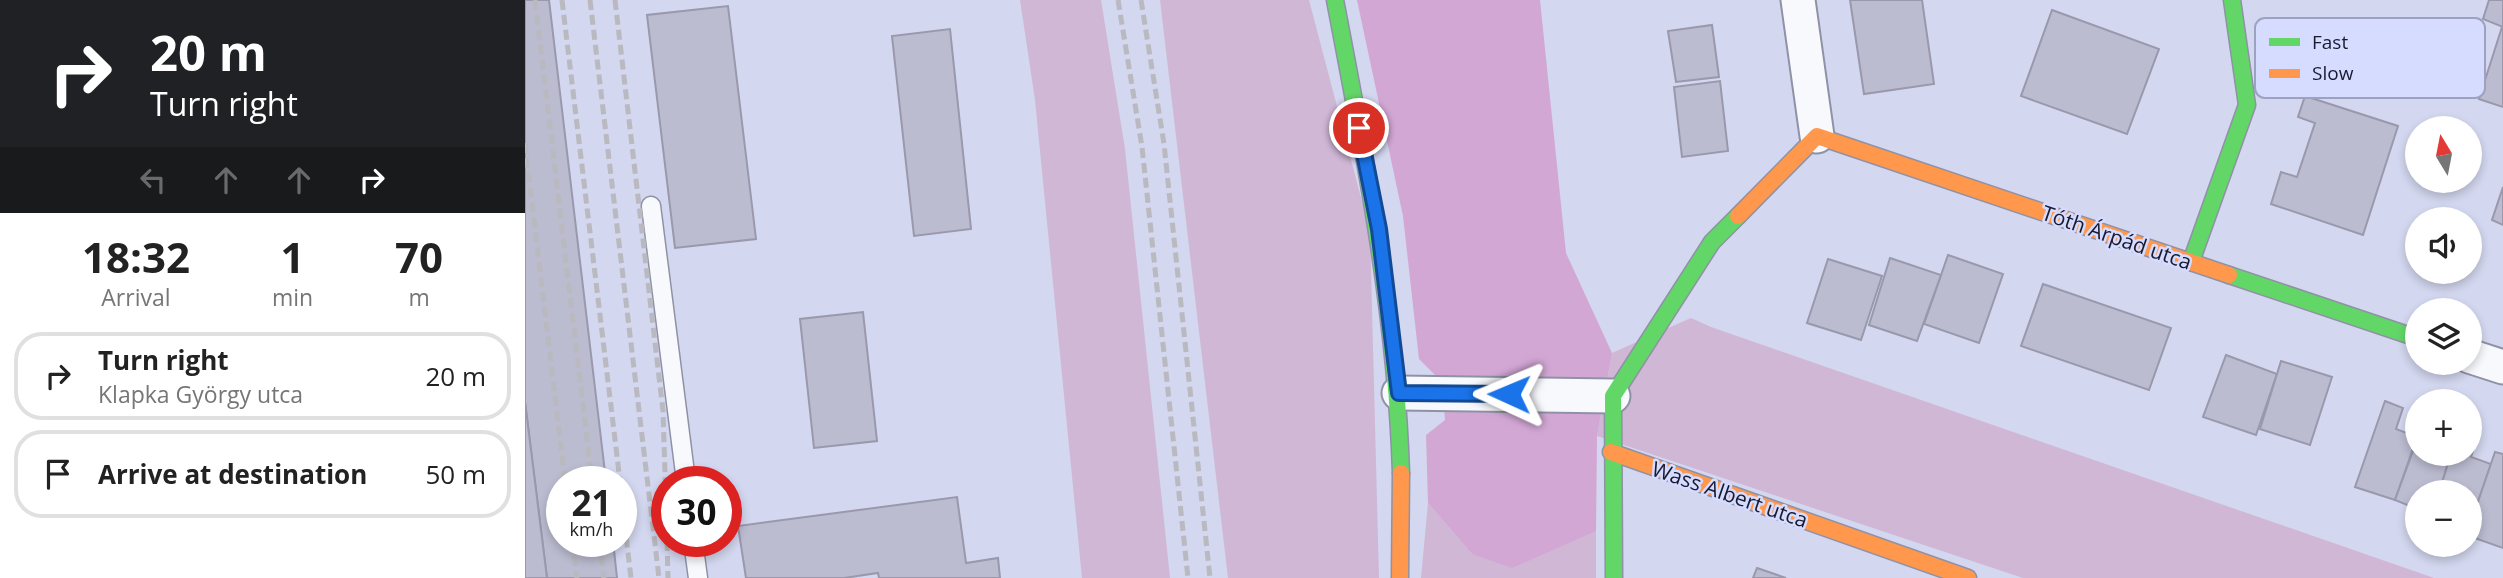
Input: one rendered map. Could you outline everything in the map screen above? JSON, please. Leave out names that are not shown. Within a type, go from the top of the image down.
[{"type":"street","points":[[1335,0],[1379,229],[1399,393],[1400,578]]},
{"type":"street","points":[[1614,578],[1611,452],[1613,396],[1712,242],[1817,136],[1798,0]]},
{"type":"street","points":[[2191,262],[2247,105],[2232,0]]},
{"type":"street","name":"Tóth Árpád utca","points":[[1817,136],[2405,334]]},
{"type":"street","points":[[2482,360],[2503,367]]},
{"type":"street","points":[[1399,393],[1613,396]]},
{"type":"street","name":"Wass Albert utca","points":[[1611,452],[1968,578]]},
{"type":"lane","points":[[651,206],[684,466]]},
{"type":"lane","points":[[695,557],[698,578]]},
{"type":"shaded area","points":[[1020,0],[1101,0],[1125,149],[1170,578],[1082,578],[1035,100]]},
{"type":"shaded area","points":[[1160,0],[1309,0],[1370,232],[1379,578],[1228,578]]},
{"type":"shaded area","points":[[1357,0],[1540,0],[1566,253],[1612,353],[1597,436],[1596,531],[1512,568],[1472,554],[1428,503],[1426,435],[1445,420],[1442,382],[1419,359],[1403,216]]},
{"type":"shaded area","points":[[1691,318],[2434,578],[2023,578],[1597,436],[1612,353]]},
{"type":"shaded area","points":[[1428,503],[1472,554],[1596,531],[1596,578],[1421,578]]},
{"type":"building","points":[[525,0],[549,0],[604,466],[546,466],[546,557],[615,557],[617,578],[547,578],[525,402]]},
{"type":"building","points":[[1850,0],[1922,0],[1934,84],[1864,94]]},
{"type":"building","points":[[2489,0],[2503,0],[2503,27],[2483,18]]},
{"type":"building","points":[[728,6],[756,239],[675,248],[647,15]]},
{"type":"building","points":[[2052,10],[2159,49],[2127,134],[2021,96]]},
{"type":"building","points":[[1712,25],[1719,77],[1676,82],[1668,31]]},
{"type":"building","points":[[2503,27],[2503,107],[2479,99],[2485,98],[2485,80]]},
{"type":"building","points":[[950,29],[971,229],[914,236],[892,36]]},
{"type":"building","points":[[1720,81],[1728,151],[1682,157],[1674,87]]},
{"type":"building","points":[[2304,98],[2311,98],[2398,126],[2363,235],[2271,204],[2281,172],[2297,177],[2315,123],[2298,117]]},
{"type":"building","points":[[2503,187],[2503,225],[2492,220]]},
{"type":"building","points":[[1948,255],[2003,274],[1979,343],[1924,324]]},
{"type":"building","points":[[1890,258],[1941,275],[1917,341],[1869,325]]},
{"type":"building","points":[[1828,259],[1882,276],[1861,340],[1807,323]]},
{"type":"building","points":[[2043,284],[2171,328],[2149,390],[2021,346]]},
{"type":"building","points":[[863,312],[877,441],[814,448],[800,319]]},
{"type":"building","points":[[2226,355],[2277,374],[2256,435],[2203,417]]},
{"type":"building","points":[[2281,361],[2332,377],[2310,445],[2260,429]]},
{"type":"building","points":[[2385,401],[2403,408],[2396,429],[2405,432],[2407,466],[2395,500],[2355,487]]},
{"type":"building","points":[[525,402],[547,578],[525,578]]},
{"type":"building","points":[[2495,452],[2503,454],[2503,548],[2482,541],[2482,490]]},
{"type":"building","points":[[2482,461],[2491,464],[2482,490],[2482,480],[2443,480],[2447,466],[2482,466]]},
{"type":"building","points":[[2407,466],[2447,466],[2443,480],[2405,480],[2405,504],[2395,500]]},
{"type":"building","points":[[957,497],[966,563],[998,558],[1000,578],[879,578],[878,573],[844,578],[746,578],[742,525]]},
{"type":"building","points":[[1757,568],[1786,578],[1753,578]]},
{"type":"railway","points":[[535,0],[590,466]]},
{"type":"railway","points":[[562,0],[618,466]]},
{"type":"railway","points":[[590,0],[659,578]]},
{"type":"railway","points":[[615,0],[663,411],[665,466]]},
{"type":"railway","points":[[1118,0],[1142,147],[1188,578]]},
{"type":"railway","points":[[1141,0],[1164,144],[1210,578]]},
{"type":"railway","points":[[525,143],[563,466]]},
{"type":"railway","points":[[574,557],[577,578]]},
{"type":"railway","points":[[601,557],[604,578]]},
{"type":"railway","points":[[629,557],[631,578]]},
{"type":"railway","points":[[667,557],[668,578]]},
{"type":"traffic: fast","points":[[1335,0],[1368,176],[1386,294],[1401,473]]},
{"type":"traffic: fast","points":[[2191,262],[2247,105],[2232,0]]},
{"type":"traffic: fast","points":[[1614,578],[1613,396],[1712,242],[1738,216]]},
{"type":"traffic: fast","points":[[2229,275],[2405,334]]},
{"type":"traffic: slow","points":[[1738,216],[1817,136],[2229,275]]},
{"type":"traffic: slow","points":[[1611,452],[1968,578]]},
{"type":"traffic: slow","points":[[1400,578],[1401,473]]},
{"type":"route","points":[[1359,128],[1379,229],[1399,393],[1509,394]]}]
